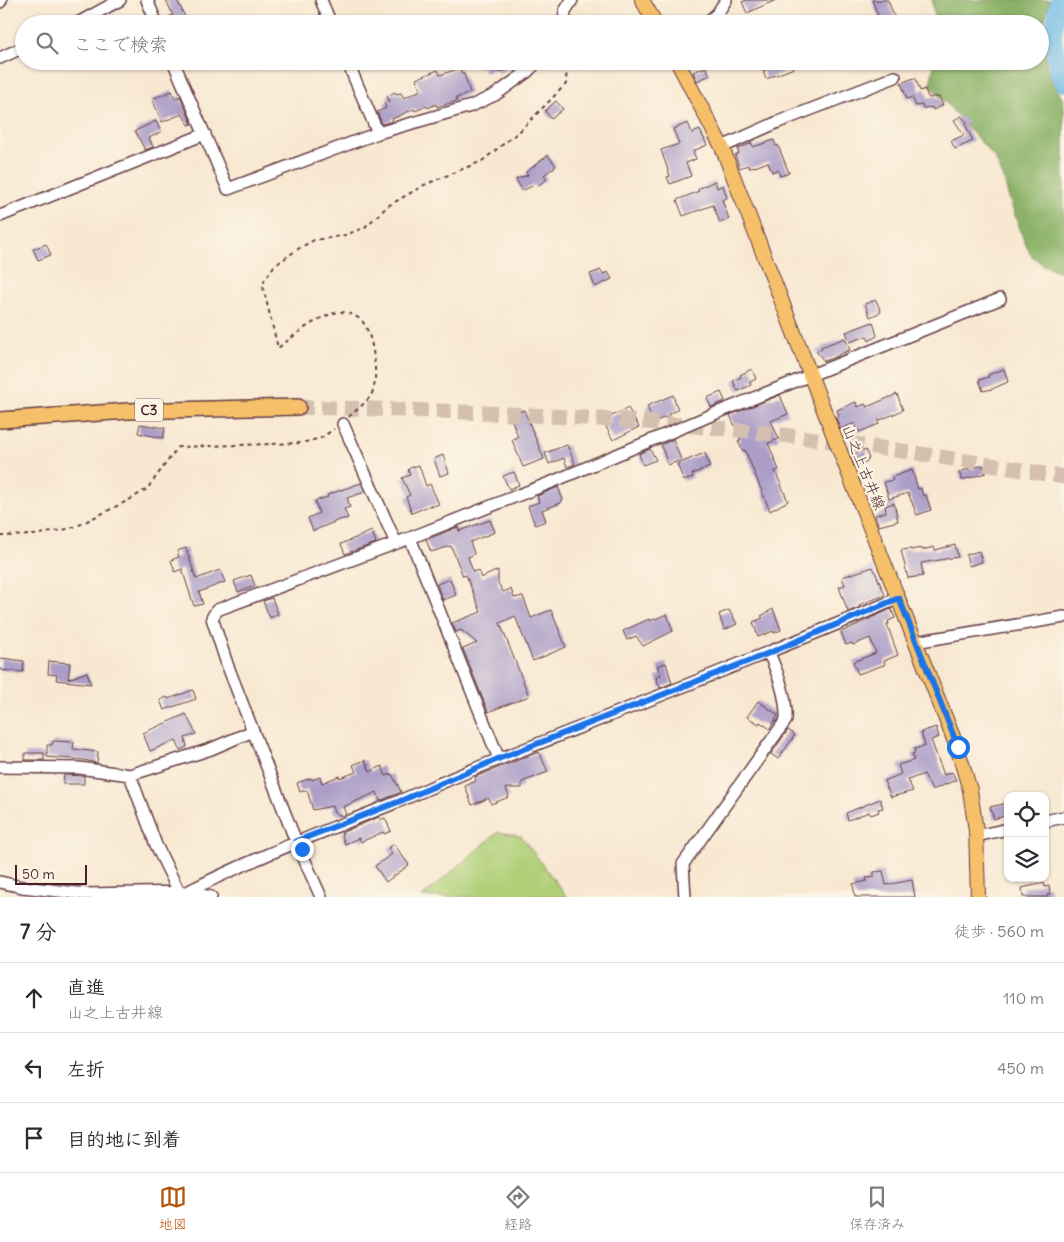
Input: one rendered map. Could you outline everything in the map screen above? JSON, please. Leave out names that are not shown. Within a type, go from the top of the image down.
[{"type":"highway","name":"C3","points":[[0,420],[128,411],[298,407]]},
{"type":"main road","points":[[642,0],[651,15]]},
{"type":"main road","name":"山之上古井線","points":[[682,70],[722,147],[915,642],[958,747],[970,790],[976,836],[978,897]]},
{"type":"street","points":[[92,15],[120,0]]},
{"type":"street","points":[[147,0],[153,15]]},
{"type":"street","points":[[321,0],[327,15]]},
{"type":"street","points":[[565,15],[572,0]]},
{"type":"street","points":[[716,15],[726,0]]},
{"type":"street","points":[[0,58],[15,51]]},
{"type":"street","points":[[177,70],[228,189],[378,133],[470,106],[495,95],[529,70]]},
{"type":"street","points":[[351,70],[378,133]]},
{"type":"street","points":[[722,147],[778,122],[895,77]]},
{"type":"street","points":[[0,216],[204,134]]},
{"type":"street","points":[[321,897],[227,664],[212,618],[217,610],[410,538],[552,482],[592,464],[1000,299]]},
{"type":"street","points":[[343,424],[396,543]]},
{"type":"street","points":[[410,538],[498,759]]},
{"type":"street","points":[[186,894],[216,877],[297,841],[398,802],[498,759],[769,653],[899,598]]},
{"type":"street","points":[[915,642],[1064,616]]},
{"type":"street","points":[[685,897],[683,864],[786,720],[787,706],[769,653]]},
{"type":"street","points":[[0,767],[79,768],[130,775],[211,749],[253,731]]},
{"type":"street","points":[[130,775],[153,838],[186,894]]},
{"type":"street","points":[[1049,820],[1064,817]]},
{"type":"street","points":[[976,836],[1004,831]]},
{"type":"street","points":[[0,882],[22,887],[86,894],[186,894],[211,897]]},
{"type":"path","points":[[0,536],[34,535],[63,530],[77,526],[129,500],[147,489],[178,447],[301,443],[321,438],[343,424],[372,394],[375,373],[374,348],[363,321],[354,315],[342,312],[328,315],[278,348],[263,287],[264,281],[274,266],[314,240],[342,236],[364,228],[388,206],[424,185],[482,161],[521,130],[556,96],[566,84],[567,70]]},
{"type":"green space","points":[[932,0],[1050,0],[1046,15],[934,15]]},
{"type":"green space","points":[[933,70],[1048,70],[1064,102],[1064,273],[1043,265],[1031,255],[1024,241],[1004,179],[995,158],[930,85]]},
{"type":"green space","points":[[498,832],[521,836],[567,897],[422,897]]},
{"type":"building","points":[[166,0],[177,0],[184,15],[173,15]]},
{"type":"building","points":[[747,0],[776,0],[747,13],[742,2]]},
{"type":"building","points":[[872,0],[888,0],[894,15],[878,15]]},
{"type":"building","points":[[438,70],[440,75],[454,70],[461,70],[462,74],[464,74],[470,93],[456,98],[457,101],[437,107],[436,104],[415,111],[414,109],[392,119],[393,121],[382,124],[377,112],[386,108],[384,103],[389,101],[387,96],[395,92],[396,94],[401,93],[404,98],[421,90],[416,79]]},
{"type":"building","points":[[708,70],[710,75],[697,81],[693,72]]},
{"type":"building","points":[[765,70],[789,70],[766,79],[763,71]]},
{"type":"building","points":[[914,78],[920,91],[925,89],[930,98],[939,97],[943,105],[933,110],[932,107],[923,109],[922,105],[916,106],[912,97],[907,99],[901,83]]},
{"type":"building","points":[[172,91],[175,99],[180,96],[192,124],[189,125],[182,114],[162,122],[152,99]]},
{"type":"building","points":[[556,101],[563,109],[551,119],[545,111]]},
{"type":"building","points":[[961,116],[968,123],[965,124],[973,141],[955,149],[951,141],[964,135],[954,120]]},
{"type":"building","points":[[156,121],[161,132],[149,138],[153,147],[145,150],[135,131]]},
{"type":"building","points":[[688,123],[692,133],[700,130],[707,145],[693,151],[696,159],[686,163],[691,176],[670,184],[667,177],[670,176],[661,150],[679,144],[673,129]]},
{"type":"building","points":[[774,140],[776,146],[778,145],[789,173],[780,176],[778,170],[772,172],[768,162],[755,167],[749,168],[748,165],[740,168],[735,155],[739,153],[737,149],[752,143],[753,147]]},
{"type":"building","points":[[548,155],[556,166],[544,175],[547,179],[536,187],[534,185],[522,191],[516,179],[528,175],[526,172]]},
{"type":"building","points":[[715,181],[717,188],[723,185],[727,198],[722,200],[729,219],[720,223],[713,205],[683,216],[677,200],[699,191],[698,189]]},
{"type":"building","points":[[46,244],[51,255],[38,260],[33,249]]},
{"type":"building","points":[[601,270],[603,274],[608,272],[612,279],[595,287],[590,274]]},
{"type":"building","points":[[876,300],[881,312],[870,317],[865,304]]},
{"type":"building","points":[[873,322],[877,336],[869,341],[867,336],[850,342],[846,332]]},
{"type":"building","points":[[845,338],[850,350],[838,356],[824,361],[816,351],[822,349],[821,347]]},
{"type":"building","points":[[752,369],[756,379],[750,382],[751,385],[738,391],[733,381]]},
{"type":"building","points":[[1004,369],[1008,382],[983,391],[979,380]]},
{"type":"building","points":[[721,392],[725,401],[711,407],[707,398]]},
{"type":"building","points":[[897,394],[903,410],[878,421],[879,424],[859,432],[855,423],[840,429],[836,418],[839,416],[837,410],[856,402],[858,407],[865,404],[867,407]]},
{"type":"building","points":[[673,395],[678,410],[668,414],[669,416],[653,422],[647,406]]},
{"type":"building","points":[[780,395],[788,414],[771,421],[779,439],[768,443],[779,470],[775,471],[788,501],[770,511],[745,450],[743,451],[738,441],[741,440],[730,415]]},
{"type":"building","points":[[628,408],[639,427],[613,440],[605,425],[610,422],[608,418]]},
{"type":"building","points":[[524,410],[544,459],[523,467],[512,440],[518,437],[510,415]]},
{"type":"building","points":[[140,424],[165,428],[163,438],[138,433]]},
{"type":"building","points":[[673,439],[681,460],[668,465],[661,445]]},
{"type":"building","points":[[567,445],[575,464],[567,467],[564,458],[549,464],[545,453]]},
{"type":"building","points":[[650,449],[656,460],[643,465],[639,454]]},
{"type":"building","points":[[866,450],[868,461],[855,466],[851,455]]},
{"type":"building","points":[[705,453],[710,467],[692,474],[693,477],[684,481],[677,464]]},
{"type":"building","points":[[443,455],[449,473],[440,476],[434,459]]},
{"type":"building","points":[[419,465],[426,486],[430,484],[439,504],[431,507],[431,505],[412,513],[406,497],[410,495],[402,478],[410,475],[408,470],[410,468]]},
{"type":"building","points":[[983,465],[986,473],[962,480],[959,472]]},
{"type":"building","points":[[912,470],[918,489],[921,488],[923,496],[926,495],[931,510],[917,515],[908,493],[889,499],[884,482],[893,480],[892,477]]},
{"type":"building","points":[[514,472],[519,485],[509,489],[503,476]]},
{"type":"building","points":[[361,483],[365,492],[347,498],[350,507],[344,509],[348,518],[313,531],[308,518],[319,513],[315,501]]},
{"type":"building","points":[[558,487],[563,500],[561,503],[542,510],[546,521],[535,525],[528,506],[539,502],[537,496]]},
{"type":"building","points":[[894,503],[898,521],[879,526],[875,515],[886,512],[885,506]]},
{"type":"building","points":[[490,520],[495,532],[470,542],[474,553],[468,557],[473,572],[478,570],[481,578],[498,570],[498,583],[503,592],[511,589],[514,598],[523,596],[531,618],[551,610],[566,647],[533,661],[515,616],[500,623],[529,696],[488,712],[463,649],[477,643],[461,630],[456,632],[452,623],[481,612],[466,575],[463,576],[451,546],[431,552],[426,540],[458,527],[459,531]]},
{"type":"building","points":[[372,531],[376,543],[345,554],[341,544]]},
{"type":"building","points":[[955,545],[958,557],[921,563],[923,576],[908,578],[901,550],[921,548],[922,550],[934,547],[935,550]]},
{"type":"building","points":[[186,548],[196,579],[220,570],[225,582],[199,592],[203,604],[194,606],[182,569],[175,572],[171,560],[179,557],[177,551]]},
{"type":"building","points":[[979,551],[982,562],[969,566],[966,555]]},
{"type":"building","points":[[873,567],[885,595],[859,605],[860,607],[848,612],[839,587],[845,585],[842,577]]},
{"type":"building","points":[[251,575],[255,586],[238,592],[234,581]]},
{"type":"building","points":[[450,579],[456,595],[443,600],[437,584]]},
{"type":"building","points":[[272,598],[278,614],[270,618],[263,601]]},
{"type":"building","points":[[773,609],[781,630],[758,637],[753,622],[763,618],[761,616]]},
{"type":"building","points":[[891,609],[895,618],[888,621],[889,624],[887,624],[898,655],[884,661],[884,665],[858,674],[853,662],[876,653],[870,638],[853,645],[852,643],[846,645],[841,632]]},
{"type":"building","points":[[729,610],[737,624],[724,630],[719,614]]},
{"type":"building","points":[[667,614],[673,631],[643,646],[636,636],[627,640],[623,631],[649,619],[650,621]]},
{"type":"building","points":[[1,658],[24,661],[23,672],[0,670]]},
{"type":"building","points":[[49,661],[70,663],[68,679],[87,672],[91,684],[56,680],[57,675],[48,674]]},
{"type":"building","points":[[666,663],[672,683],[660,688],[656,677],[661,675],[657,666]]},
{"type":"building","points":[[193,690],[196,699],[164,710],[160,700]]},
{"type":"building","points":[[758,701],[778,715],[770,729],[760,722],[759,724],[747,717]]},
{"type":"building","points":[[186,714],[196,734],[185,738],[187,747],[180,750],[176,740],[150,751],[143,733]]},
{"type":"building","points":[[936,727],[939,737],[931,740],[944,775],[952,772],[956,780],[932,790],[924,774],[908,780],[913,791],[891,797],[884,781],[901,774],[898,765],[914,760],[912,754],[915,753],[914,749],[925,746],[921,732]]},
{"type":"building","points":[[788,730],[795,735],[778,759],[771,754]]},
{"type":"building","points":[[53,741],[74,742],[73,749],[98,752],[97,763],[47,757],[47,745],[52,745]]},
{"type":"building","points":[[539,752],[548,772],[522,782],[522,788],[506,788],[509,797],[491,804],[489,798],[472,805],[465,786],[476,781],[475,777]]},
{"type":"building","points":[[25,753],[44,753],[44,760],[25,760]]},
{"type":"building","points":[[365,760],[370,772],[382,766],[386,776],[392,774],[401,792],[380,801],[377,792],[343,807],[346,814],[343,816],[334,813],[332,806],[313,810],[307,790],[300,792],[297,783],[311,778],[312,780],[320,777],[322,783],[339,776],[340,778],[356,772],[353,765]]},
{"type":"building","points":[[64,775],[84,776],[84,784],[63,784]]},
{"type":"building","points":[[880,799],[883,808],[878,809],[879,812],[871,815],[869,812],[848,820],[846,813]]},
{"type":"building","points":[[1004,804],[1004,816],[994,819],[990,807]]},
{"type":"building","points":[[379,817],[380,820],[385,818],[391,831],[384,834],[383,832],[361,842],[359,838],[345,844],[341,833]]},
{"type":"building","points":[[394,844],[409,865],[386,882],[375,866],[392,854],[388,848]]},
{"type":"building","points":[[883,871],[886,885],[912,880],[915,897],[855,897],[853,884],[867,881],[866,878],[874,877],[874,872]]},
{"type":"building","points":[[1044,883],[1045,887],[1049,886],[1050,894],[1047,895],[1048,897],[1023,897],[1022,888]]},
{"type":"waterway","points":[[1059,0],[1053,35],[1058,71],[1064,83]]},
{"type":"tunnel","points":[[298,407],[536,415],[714,428],[846,443],[1064,477]]},
{"type":"route","points":[[302,849],[297,841],[398,802],[498,759],[769,653],[899,598],[958,747]]}]
